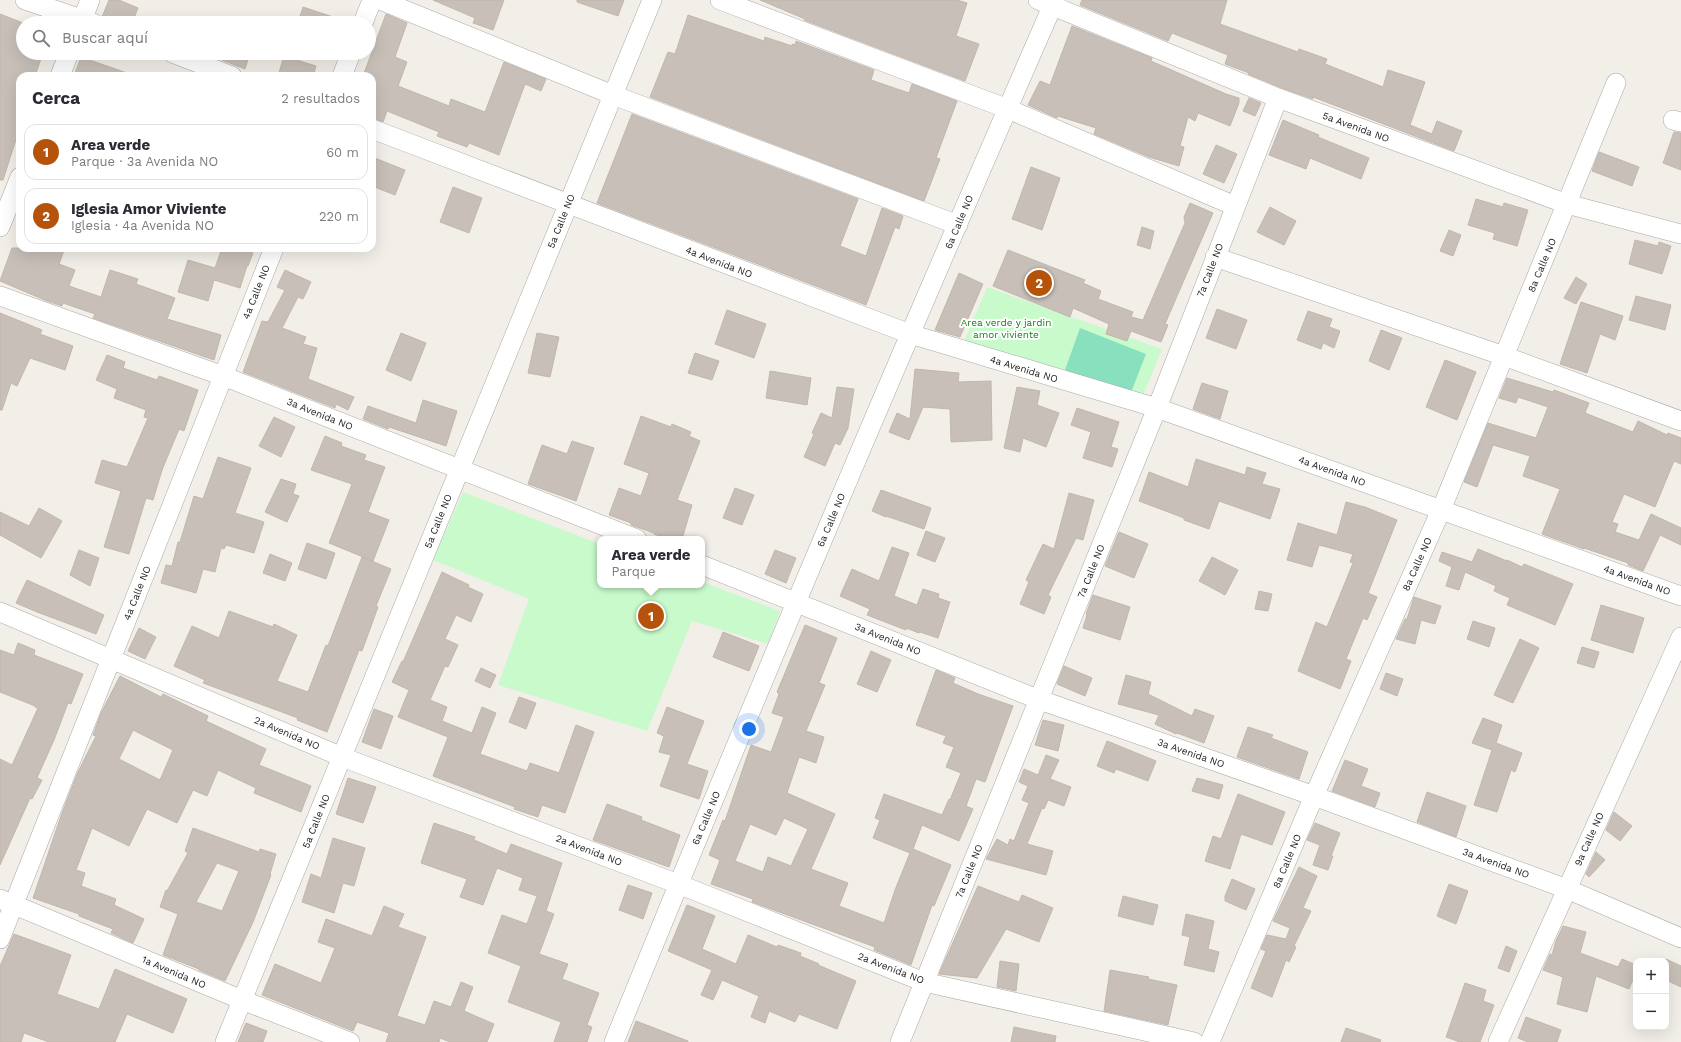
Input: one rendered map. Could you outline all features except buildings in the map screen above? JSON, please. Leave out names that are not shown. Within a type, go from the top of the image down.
[{"type":"street","points":[[24,0],[69,16]]},
{"type":"street","points":[[87,16],[90,0]]},
{"type":"street","points":[[366,16],[372,0]]},
{"type":"street","points":[[380,0],[613,95],[958,225]]},
{"type":"street","name":"5a Calle NO","points":[[225,1042],[652,0]]},
{"type":"street","points":[[720,0],[1008,109],[1235,206]]},
{"type":"street","name":"6a Calle NO","points":[[614,1042],[678,884],[796,602],[1008,109],[1049,2]]},
{"type":"street","name":"5a Avenida NO","points":[[1049,2],[1278,98],[1567,204],[1681,234]]},
{"type":"street","points":[[62,72],[66,60]]},
{"type":"street","points":[[190,60],[222,72]]},
{"type":"street","points":[[344,72],[348,60]]},
{"type":"street","name":"8a Calle NO","points":[[1210,1042],[1314,796],[1441,510],[1616,83]]},
{"type":"street","name":"7a Calle NO","points":[[900,1042],[1040,700],[1157,408],[1278,98]]},
{"type":"street","name":"4a Avenida NO","points":[[376,131],[910,334],[1157,408],[1681,596]]},
{"type":"street","points":[[0,227],[16,187]]},
{"type":"street","name":"4a Calle NO","points":[[0,939],[7,902],[111,659],[272,252]]},
{"type":"street","points":[[1215,257],[1504,356],[1681,421]]},
{"type":"street","name":"3a Avenida NO","points":[[0,296],[224,376],[629,536]]},
{"type":"street","name":"3a Avenida NO","points":[[705,566],[1040,700],[1314,796],[1567,889],[1681,938]]},
{"type":"street","name":"2a Avenida NO","points":[[0,612],[342,757],[678,884],[924,982],[1194,1042]]},
{"type":"street","name":"9a Calle NO","points":[[1498,1042],[1681,637]]},
{"type":"street","name":"1a Avenida NO","points":[[7,902],[242,1000],[350,1042]]},
{"type":"green space","name":"Area verde y jardin amor viviente","points":[[987,287],[1162,349],[1139,405],[962,347]]},
{"type":"green space","points":[[1080,328],[1146,354],[1130,395],[1065,370]]},
{"type":"green space","points":[[463,492],[597,543],[597,588],[705,588],[705,583],[780,611],[768,644],[692,621],[647,731],[498,685],[529,599],[433,560]]},
{"type":"place","name":"Iglesia Amor Viviente","points":[[1039,283]]},
{"type":"place","name":"Area verde","points":[[651,616]]}]
